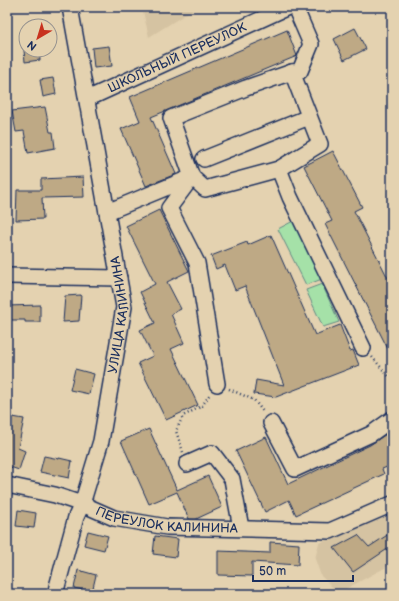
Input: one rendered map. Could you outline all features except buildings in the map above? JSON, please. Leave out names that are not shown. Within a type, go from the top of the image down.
[{"type":"street","name":"УЛИЦА КАЛИНИНА","points":[[55,594],[76,517],[82,504],[101,442],[124,306],[70,7]]},
{"type":"street","name":"ШКОЛЬНЫЙ ПЕРЕУЛОК","points":[[87,99],[288,7]]},
{"type":"street","points":[[292,72],[320,144],[279,169],[205,189],[192,177],[171,118],[246,88],[292,72],[300,71],[311,44],[295,7]]},
{"type":"street","points":[[204,159],[309,116]]},
{"type":"street","points":[[279,169],[290,197],[363,348]]},
{"type":"street","points":[[107,212],[192,177]]},
{"type":"street","points":[[192,177],[169,208],[197,263],[217,384]]},
{"type":"street","points":[[7,276],[119,278]]},
{"type":"street","points":[[271,423],[295,469],[371,434],[392,419]]},
{"type":"street","points":[[187,464],[212,453],[232,479],[240,528]]},
{"type":"street","name":"ПЕРЕУЛОК КАЛИНИНА","points":[[7,485],[56,495],[82,504],[114,518],[167,527],[330,530],[392,504]]},
{"type":"path","points":[[363,348],[392,380]]},
{"type":"path","points":[[187,464],[176,431],[183,416],[202,406],[217,384],[254,400],[271,423]]},
{"type":"shaded area","points":[[142,7],[197,7],[149,37]]},
{"type":"shaded area","points":[[392,513],[392,564],[338,593],[321,576],[315,559],[319,543]]},
{"type":"green space","points":[[295,220],[322,279],[306,285],[278,229]]},
{"type":"green space","points":[[322,284],[339,322],[323,327],[306,290]]}]
